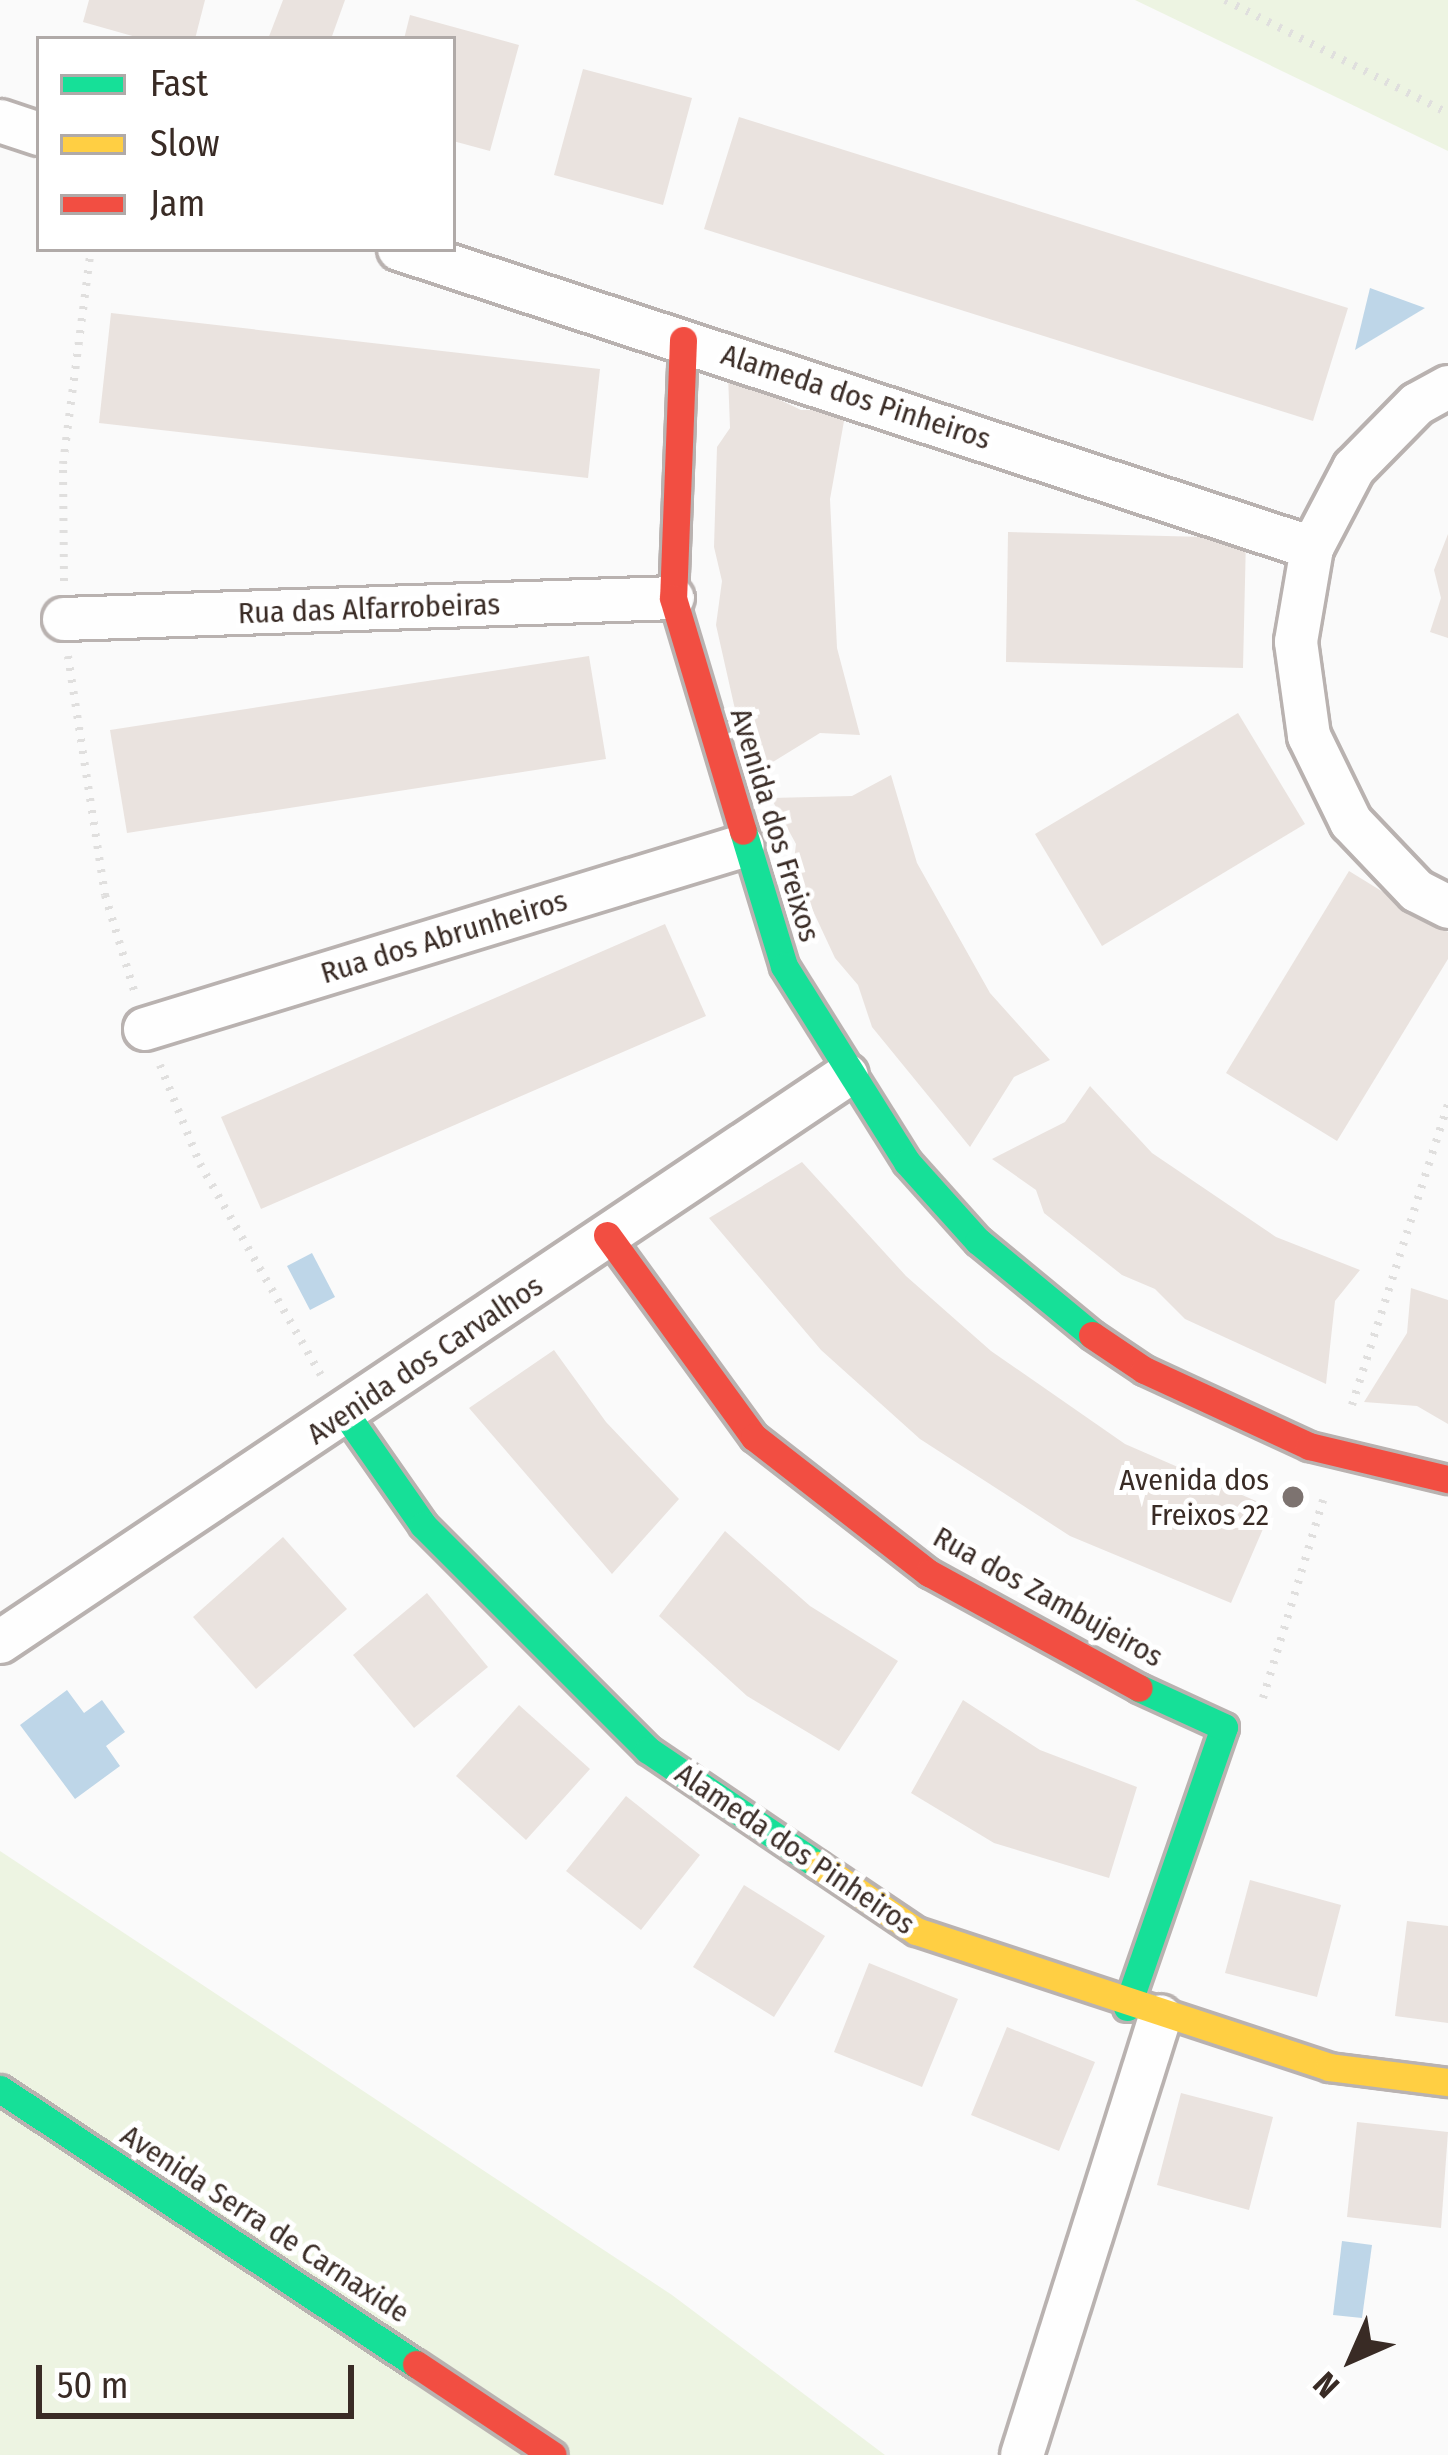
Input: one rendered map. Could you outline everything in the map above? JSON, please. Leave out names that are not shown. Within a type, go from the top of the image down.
[{"type":"street","points":[[0,121],[36,133]]},
{"type":"street","name":"Alameda dos Pinheiros","points":[[408,252],[1312,548]]},
{"type":"street","name":"Avenida dos Freixos","points":[[683,340],[673,598],[743,846],[784,966],[848,1075],[907,1162],[978,1241],[1056,1311],[1144,1370],[1336,1454],[1448,1479]]},
{"type":"street","points":[[1448,387],[1417,404],[1354,468],[1312,548],[1296,642],[1309,736],[1351,822],[1417,891],[1448,908]]},
{"type":"street","name":"Rua das Alfarrobeiras","points":[[64,619],[673,598]]},
{"type":"street","name":"Rua dos Abrunheiros","points":[[145,1029],[743,846]]},
{"type":"street","name":"Avenida dos Carvalhos","points":[[0,1642],[347,1416],[848,1075]]},
{"type":"street","name":"Rua dos Zambujeiros","points":[[607,1235],[754,1438],[928,1573],[1117,1678],[1224,1726],[1144,2012]]},
{"type":"street","name":"Alameda dos Pinheiros","points":[[347,1416],[423,1525],[648,1750],[916,1931],[1144,2012],[1329,2067],[1448,2082]]},
{"type":"street","points":[[1022,2455],[1144,2012]]},
{"type":"street","name":"Avenida Serra de Carnaxide","points":[[0,2089],[553,2455]]},
{"type":"path","points":[[1225,0],[1448,113]]},
{"type":"path","points":[[91,252],[63,464],[64,619],[105,896],[145,1029],[238,1238],[347,1416]]},
{"type":"path","points":[[1257,1718],[1448,1104]]},
{"type":"green space","points":[[1135,0],[1448,0],[1448,151]]},
{"type":"green space","points":[[0,1851],[672,2295],[885,2455],[0,2455]]},
{"type":"water","points":[[1370,288],[1425,308],[1355,350]]},
{"type":"water","points":[[312,1253],[335,1297],[310,1310],[287,1266]]},
{"type":"water","points":[[67,1690],[84,1713],[102,1700],[125,1732],[106,1746],[120,1766],[75,1799],[20,1725]]},
{"type":"water","points":[[1342,2241],[1372,2245],[1362,2318],[1333,2315]]},
{"type":"building","points":[[89,0],[205,0],[196,36],[132,36],[83,22]]},
{"type":"building","points":[[283,0],[345,0],[332,36],[269,36]]},
{"type":"building","points":[[410,15],[519,45],[490,151],[456,142],[456,36],[405,36]]},
{"type":"building","points":[[583,69],[692,98],[663,205],[554,175]]},
{"type":"building","points":[[739,117],[1348,308],[1313,421],[704,229]]},
{"type":"building","points":[[111,313],[600,369],[588,478],[99,423]]},
{"type":"building","points":[[728,375],[801,410],[846,410],[830,499],[837,648],[860,735],[820,733],[750,776],[716,625],[722,581],[714,547],[717,447],[730,428]]},
{"type":"building","points":[[1008,532],[1246,538],[1243,668],[1006,662]]},
{"type":"building","points":[[1448,534],[1448,638],[1430,632],[1441,598],[1434,570]]},
{"type":"building","points":[[589,656],[606,759],[127,833],[110,730]]},
{"type":"building","points":[[1238,713],[1305,824],[1102,946],[1035,834]]},
{"type":"building","points":[[891,775],[917,863],[990,993],[1050,1060],[1014,1077],[970,1147],[872,1027],[858,985],[835,958],[793,868],[796,844],[771,798],[852,796]]},
{"type":"building","points":[[1349,871],[1448,932],[1448,959],[1337,1141],[1226,1073]]},
{"type":"building","points":[[665,924],[706,1016],[261,1209],[221,1117]]},
{"type":"building","points":[[1090,1086],[1152,1153],[1276,1237],[1360,1270],[1335,1301],[1326,1384],[1185,1319],[1155,1289],[1122,1275],[1044,1213],[1036,1190],[992,1159],[1065,1122]]},
{"type":"building","points":[[802,1162],[906,1276],[991,1351],[1125,1444],[1272,1508],[1231,1603],[1070,1536],[920,1439],[821,1350],[709,1218]]},
{"type":"building","points":[[1411,1288],[1448,1300],[1448,1424],[1417,1406],[1364,1402],[1407,1333]]},
{"type":"building","points":[[554,1350],[606,1422],[679,1499],[612,1574],[469,1408]]},
{"type":"building","points":[[725,1531],[810,1606],[898,1661],[839,1751],[747,1696],[659,1616]]},
{"type":"building","points":[[283,1537],[347,1609],[256,1689],[193,1617]]},
{"type":"building","points":[[427,1593],[488,1667],[414,1728],[353,1655]]},
{"type":"building","points":[[963,1700],[1040,1750],[1137,1787],[1109,1878],[994,1843],[911,1793]]},
{"type":"building","points":[[519,1705],[590,1769],[526,1840],[456,1776]]},
{"type":"building","points":[[626,1796],[700,1855],[641,1930],[566,1871]]},
{"type":"building","points":[[1250,1880],[1341,1905],[1317,1997],[1225,1973]]},
{"type":"building","points":[[744,1885],[825,1936],[774,2017],[693,1967]]},
{"type":"building","points":[[1407,1921],[1448,1926],[1448,2023],[1395,2016]]},
{"type":"building","points":[[869,1963],[958,1999],[922,2087],[834,2052]]},
{"type":"building","points":[[1007,2027],[1095,2062],[1059,2151],[971,2115]]},
{"type":"building","points":[[1181,2093],[1273,2117],[1249,2210],[1157,2185]]},
{"type":"building","points":[[1357,2122],[1448,2132],[1441,2228],[1347,2217]]},
{"type":"traffic: fast","points":[[743,831],[784,966],[907,1162],[978,1241],[1092,1335]]},
{"type":"traffic: fast","points":[[347,1416],[423,1525],[648,1750],[818,1865]]},
{"type":"traffic: fast","points":[[1127,2007],[1224,1727],[1139,1688]]},
{"type":"traffic: fast","points":[[0,2089],[416,2364]]},
{"type":"traffic: slow","points":[[818,1865],[916,1931],[1329,2067],[1448,2082]]},
{"type":"traffic: jam","points":[[683,340],[673,598],[743,831]]},
{"type":"traffic: jam","points":[[607,1235],[754,1437],[929,1573],[1139,1688]]},
{"type":"traffic: jam","points":[[1092,1335],[1144,1370],[1309,1446],[1448,1479]]},
{"type":"traffic: jam","points":[[416,2364],[553,2455]]},
{"type":"place","name":"Avenida dos Freixos 22","points":[[1293,1497]]}]
